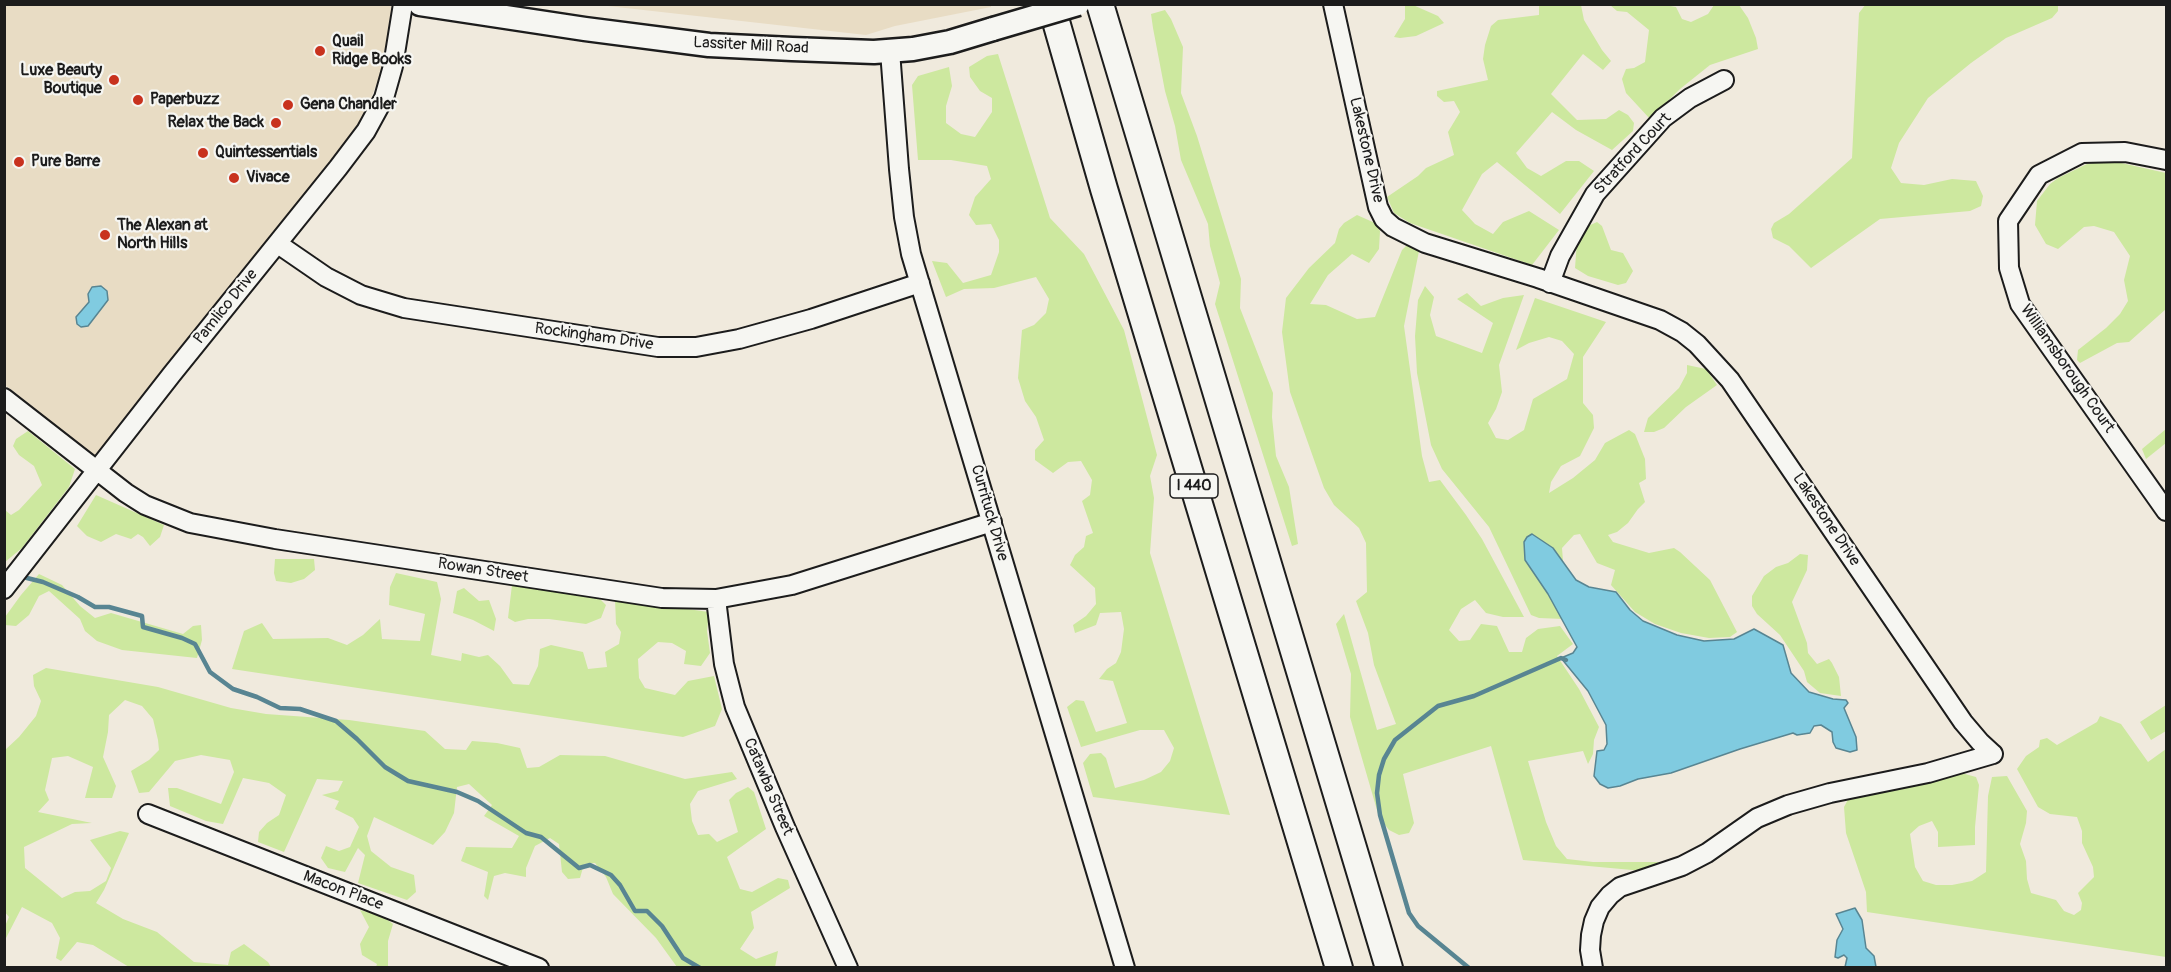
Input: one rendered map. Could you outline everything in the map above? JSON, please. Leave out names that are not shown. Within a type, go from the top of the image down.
[{"type":"highway","name":"I 440","points":[[1051,4],[1104,189],[1339,968]]},
{"type":"highway","name":"I 440","points":[[1100,4],[1389,968]]},
{"type":"main road","name":"Lassiter Mill Road","points":[[420,4],[710,45],[792,50],[890,51],[937,45],[1078,4]]},
{"type":"street","name":"Pamlico Drive","points":[[4,589],[366,131],[384,98],[393,66],[404,4]]},
{"type":"street","name":"Lakestone Drive","points":[[1333,4],[1376,201],[1384,219],[1405,234],[1425,243],[1660,320],[1682,332],[1716,363],[1749,407],[1963,722],[1993,754],[1928,773],[1830,793],[1788,805],[1757,818],[1707,853],[1682,866],[1620,887],[1600,907],[1594,921],[1590,943],[1593,968]]},
{"type":"street","name":"Currituck Drive","points":[[890,51],[904,217],[920,283],[1125,968]]},
{"type":"street","name":"Stratford Court","points":[[1550,283],[1560,256],[1595,194],[1663,118],[1690,98],[1724,80]]},
{"type":"street","name":"Williamsborough Court","points":[[2166,160],[2125,152],[2082,153],[2039,175],[2008,221],[2009,268],[2020,304],[2166,511]]},
{"type":"street","name":"Rockingham Drive","points":[[278,244],[326,277],[369,297],[404,308],[515,327],[658,346],[696,347],[729,341],[811,319],[920,283]]},
{"type":"street","name":"Rowan Street","points":[[4,398],[126,493],[146,505],[190,523],[216,529],[652,596],[716,599],[792,585],[992,522]]},
{"type":"street","name":"Catawba Street","points":[[716,599],[724,663],[735,707],[848,968]]},
{"type":"street","name":"Macon Place","points":[[147,814],[538,968]]},
{"type":"shaded area","points":[[4,5],[408,5],[359,128],[96,457],[5,385]]},
{"type":"shaded area","points":[[599,5],[991,5],[991,7],[895,26],[866,35]]},
{"type":"green space","points":[[1660,4],[1676,7],[1682,19],[1691,22],[1708,14],[1714,5],[1739,5],[1748,18],[1758,49],[1710,65],[1680,89],[1650,119],[1626,93],[1622,79],[1626,69],[1634,68],[1645,62],[1649,30],[1627,12],[1617,11],[1610,5]]},
{"type":"green space","points":[[1866,4],[2058,5],[2058,11],[2052,18],[2006,38],[1928,98],[1899,143],[1891,168],[1901,183],[1924,185],[1952,179],[1976,181],[1983,196],[1981,206],[1970,211],[1880,219],[1811,268],[1789,246],[1773,238],[1771,229],[1774,223],[1789,214],[1852,158],[1859,13]]},
{"type":"green space","points":[[1405,5],[1413,5],[1438,16],[1444,23],[1416,36],[1394,37],[1405,19]]},
{"type":"green space","points":[[1539,5],[1581,5],[1584,20],[1611,61],[1603,70],[1583,54],[1551,94],[1577,120],[1606,119],[1619,110],[1628,115],[1634,123],[1633,131],[1612,150],[1576,130],[1552,112],[1516,153],[1527,168],[1541,176],[1566,161],[1579,161],[1594,171],[1560,214],[1497,162],[1482,174],[1462,210],[1475,224],[1493,234],[1503,222],[1529,211],[1559,230],[1532,265],[1410,223],[1394,213],[1387,197],[1426,168],[1454,155],[1448,132],[1460,112],[1454,101],[1444,102],[1437,96],[1437,91],[1488,80],[1483,59],[1491,26],[1498,20],[1539,15]]},
{"type":"green space","points":[[1165,10],[1183,47],[1181,93],[1197,136],[1241,279],[1240,308],[1273,393],[1272,417],[1276,456],[1289,487],[1298,544],[1292,546],[1215,304],[1220,283],[1210,246],[1208,224],[1181,160],[1153,28],[1151,14]]},
{"type":"green space","points":[[998,54],[1050,218],[1084,254],[1124,330],[1157,455],[1150,476],[1154,498],[1150,553],[1230,815],[1093,797],[1083,763],[1090,754],[1101,753],[1106,758],[1115,788],[1144,780],[1161,772],[1170,761],[1174,748],[1164,730],[1140,730],[1081,747],[1067,707],[1076,700],[1084,701],[1096,732],[1127,723],[1113,681],[1099,679],[1116,663],[1121,652],[1124,629],[1121,612],[1100,613],[1096,625],[1075,633],[1073,625],[1086,616],[1096,604],[1095,588],[1070,565],[1075,555],[1084,547],[1086,536],[1093,533],[1082,501],[1090,495],[1092,480],[1081,461],[1068,462],[1053,473],[1035,460],[1035,450],[1044,440],[1036,417],[1025,401],[1018,378],[1022,330],[1034,325],[1046,313],[1049,299],[1036,277],[994,288],[964,289],[946,297],[932,261],[947,263],[963,283],[991,275],[999,252],[999,240],[991,224],[976,225],[969,215],[975,197],[991,179],[987,166],[951,160],[918,160],[912,85],[918,76],[949,67],[952,86],[946,106],[946,123],[961,134],[975,137],[992,112],[992,98],[980,91],[970,77],[969,67],[987,56]]},
{"type":"green space","points":[[2108,160],[2166,173],[2166,309],[2129,342],[2117,343],[2080,363],[2077,360],[2078,350],[2106,328],[2120,314],[2128,301],[2124,280],[2130,256],[2114,232],[2094,226],[2084,227],[2058,249],[2046,244],[2035,225],[2037,201],[2050,184],[2058,178],[2087,164]]},
{"type":"green space","points":[[1357,215],[1375,223],[1380,231],[1379,249],[1369,263],[1352,254],[1328,275],[1310,304],[1326,305],[1357,319],[1375,317],[1402,250],[1408,244],[1419,251],[1404,326],[1422,456],[1429,482],[1440,480],[1466,515],[1482,539],[1524,617],[1503,617],[1486,613],[1475,600],[1461,609],[1449,630],[1459,641],[1470,640],[1481,624],[1497,626],[1509,652],[1522,652],[1526,638],[1538,629],[1560,626],[1573,644],[1557,656],[1579,689],[1599,727],[1594,740],[1593,754],[1588,764],[1583,751],[1528,761],[1546,822],[1556,846],[1567,859],[1593,862],[1659,862],[1643,871],[1523,860],[1491,746],[1403,774],[1414,823],[1409,833],[1399,835],[1389,830],[1379,817],[1350,717],[1351,674],[1336,624],[1344,614],[1377,730],[1396,724],[1374,665],[1368,633],[1356,601],[1367,592],[1366,543],[1359,528],[1334,505],[1324,488],[1290,392],[1282,332],[1286,298],[1309,268],[1335,243],[1339,229],[1344,223]]},
{"type":"green space","points":[[1597,222],[1602,226],[1611,250],[1623,253],[1633,271],[1626,283],[1618,285],[1588,276],[1575,268],[1577,241],[1586,227]]},
{"type":"green space","points":[[1425,286],[1434,297],[1430,315],[1436,336],[1482,353],[1493,323],[1457,299],[1467,293],[1481,306],[1503,298],[1524,295],[1499,365],[1502,392],[1488,423],[1496,438],[1508,440],[1524,430],[1533,399],[1567,379],[1574,354],[1562,341],[1549,337],[1516,350],[1535,298],[1606,322],[1583,357],[1583,403],[1593,415],[1594,428],[1580,456],[1561,466],[1551,482],[1549,493],[1573,478],[1595,460],[1605,443],[1629,430],[1635,434],[1645,459],[1646,479],[1639,483],[1645,502],[1628,523],[1617,532],[1608,535],[1613,542],[1649,553],[1674,548],[1680,552],[1710,580],[1737,632],[1730,637],[1709,638],[1681,633],[1655,624],[1635,612],[1611,585],[1615,570],[1597,563],[1580,534],[1574,535],[1562,548],[1564,619],[1539,618],[1531,615],[1489,527],[1442,469],[1431,445],[1417,373],[1415,336],[1418,300]]},
{"type":"green space","points":[[1687,365],[1706,369],[1717,385],[1686,407],[1664,428],[1654,432],[1644,432],[1648,418],[1679,388],[1687,373]]},
{"type":"green space","points":[[2166,429],[2166,443],[2146,459],[2142,449]]},
{"type":"green space","points":[[28,431],[75,469],[69,487],[22,548],[5,562],[5,510],[11,515],[19,510],[42,485],[34,466],[19,455],[13,446],[16,439]]},
{"type":"green space","points":[[96,495],[164,525],[160,537],[150,546],[138,534],[131,539],[116,534],[101,542],[87,536],[77,526]]},
{"type":"green space","points":[[1800,554],[1808,555],[1807,570],[1792,602],[1807,643],[1808,653],[1817,664],[1829,659],[1839,677],[1841,696],[1820,693],[1807,682],[1804,671],[1780,635],[1757,614],[1752,606],[1752,596],[1764,576]]},
{"type":"green space","points":[[275,559],[314,559],[315,570],[304,579],[291,583],[276,581]]},
{"type":"green space","points":[[396,573],[437,582],[441,599],[431,655],[461,661],[462,653],[479,657],[488,655],[500,666],[513,684],[529,685],[538,666],[540,649],[551,645],[583,652],[588,669],[607,667],[605,652],[619,644],[621,632],[616,624],[615,599],[709,612],[707,631],[710,653],[701,666],[684,664],[686,651],[672,643],[658,642],[638,659],[639,678],[645,688],[675,695],[688,681],[714,676],[722,709],[715,726],[683,737],[232,669],[244,631],[262,623],[273,639],[328,638],[347,645],[363,635],[380,619],[382,639],[420,641],[425,614],[389,605],[390,587]]},
{"type":"green space","points":[[39,574],[62,585],[80,606],[95,618],[111,613],[183,634],[193,626],[201,625],[202,640],[197,658],[122,650],[97,641],[85,631],[80,619],[49,591],[39,596],[29,615],[16,626],[5,625],[5,617]]},
{"type":"green space","points":[[512,585],[597,596],[606,605],[601,618],[586,624],[549,619],[528,619],[515,622],[508,618]]},
{"type":"green space","points":[[464,588],[479,601],[489,600],[496,619],[494,631],[453,613],[457,591]]},
{"type":"green space","points":[[46,668],[158,687],[231,708],[266,714],[349,720],[425,731],[445,749],[466,750],[472,741],[497,743],[520,748],[527,768],[539,767],[560,755],[605,756],[685,779],[732,772],[737,779],[698,791],[690,804],[692,821],[698,835],[709,834],[717,842],[738,832],[729,800],[736,793],[748,787],[754,792],[766,829],[727,857],[740,889],[752,892],[778,878],[788,880],[790,888],[751,912],[754,928],[740,949],[756,959],[778,951],[775,967],[677,967],[656,938],[613,894],[606,877],[595,863],[584,864],[580,878],[568,879],[562,872],[559,844],[550,838],[535,846],[526,868],[526,877],[505,873],[494,876],[488,900],[484,896],[488,872],[461,861],[466,847],[512,848],[519,836],[484,816],[492,805],[469,784],[457,787],[454,813],[445,832],[433,845],[374,817],[367,836],[371,851],[391,867],[414,875],[416,892],[407,900],[358,883],[365,855],[358,848],[345,872],[328,868],[321,858],[326,846],[339,851],[350,847],[359,827],[353,818],[335,809],[339,801],[322,795],[338,791],[343,781],[317,779],[284,852],[258,842],[259,832],[279,815],[286,795],[269,783],[243,778],[223,824],[206,821],[170,806],[168,788],[177,788],[221,804],[234,772],[230,760],[201,755],[175,761],[149,792],[139,793],[131,771],[149,760],[159,750],[158,740],[153,719],[142,706],[125,700],[109,715],[103,757],[116,786],[112,798],[85,798],[93,767],[68,756],[52,758],[45,790],[49,800],[38,812],[92,823],[72,824],[24,847],[25,868],[62,898],[75,892],[90,891],[106,881],[111,868],[90,840],[120,831],[129,833],[96,903],[123,919],[157,932],[194,962],[228,965],[231,952],[244,944],[268,962],[271,967],[129,967],[93,945],[77,942],[61,961],[56,958],[60,938],[52,923],[22,907],[5,940],[5,926],[9,917],[4,911],[6,891],[4,890],[5,750],[36,716],[41,701],[34,686],[33,675]]},
{"type":"green space","points":[[2166,705],[2166,731],[2151,740],[2140,722]]},
{"type":"green space","points":[[2100,716],[2121,724],[2148,762],[2166,749],[2166,957],[1867,912],[1866,892],[1846,833],[1844,807],[1851,794],[1954,771],[1976,777],[1979,785],[1975,845],[1938,847],[1938,832],[1932,821],[1919,826],[1910,834],[1915,867],[1923,881],[1936,885],[1952,885],[1972,881],[1986,872],[1988,796],[1992,777],[2007,776],[2027,811],[2020,844],[2026,861],[2031,893],[2056,900],[2064,911],[2074,915],[2081,910],[2082,903],[2078,893],[2094,877],[2093,867],[2082,843],[2082,831],[2077,817],[2050,814],[2038,807],[2017,769],[2026,756],[2039,747],[2040,740],[2047,738],[2057,745],[2097,722]]},
{"type":"green space","points":[[360,910],[382,916],[393,924],[388,941],[388,967],[376,967],[377,964],[362,955],[360,944],[369,927]]},
{"type":"water","points":[[101,286],[107,291],[108,300],[88,326],[81,327],[77,324],[76,317],[89,302],[88,294],[92,287]]},
{"type":"water","points":[[1532,534],[1553,548],[1576,580],[1589,587],[1616,592],[1630,610],[1643,621],[1677,635],[1704,641],[1734,639],[1754,629],[1783,645],[1791,673],[1809,692],[1846,700],[1848,703],[1844,708],[1856,737],[1857,750],[1850,752],[1836,748],[1832,732],[1821,725],[1814,726],[1810,733],[1797,735],[1793,733],[1671,773],[1638,779],[1608,788],[1600,784],[1594,776],[1597,751],[1604,750],[1607,744],[1606,725],[1588,691],[1561,658],[1573,653],[1577,647],[1548,594],[1525,560],[1524,542]]},
{"type":"water","points":[[1855,908],[1862,920],[1866,948],[1874,956],[1876,967],[1845,967],[1847,958],[1844,955],[1835,957],[1837,940],[1843,929],[1836,914]]},
{"type":"waterway","points":[[23,577],[43,582],[95,607],[109,607],[142,616],[143,627],[195,644],[210,672],[233,689],[280,708],[300,709],[336,721],[385,767],[408,781],[457,792],[478,801],[526,833],[541,837],[579,868],[590,865],[611,875],[620,885],[635,911],[647,911],[662,926],[683,958],[700,968]]},
{"type":"waterway","points":[[1469,968],[1418,926],[1409,913],[1380,815],[1377,793],[1384,759],[1395,740],[1438,706],[1474,696],[1561,658],[1566,660]]},
{"type":"place","name":"Quail Ridge Books","points":[[320,51]]},
{"type":"place","name":"Luxe Beauty Boutique","points":[[114,80]]},
{"type":"place","name":"Paperbuzz","points":[[138,100]]},
{"type":"place","name":"Gena Chandler","points":[[288,105]]},
{"type":"place","name":"Relax the Back","points":[[276,123]]},
{"type":"place","name":"Quintessentials","points":[[203,153]]},
{"type":"place","name":"Pure Barre","points":[[19,162]]},
{"type":"place","name":"Vivace","points":[[234,178]]},
{"type":"place","name":"The Alexan at North Hills","points":[[105,235]]}]
